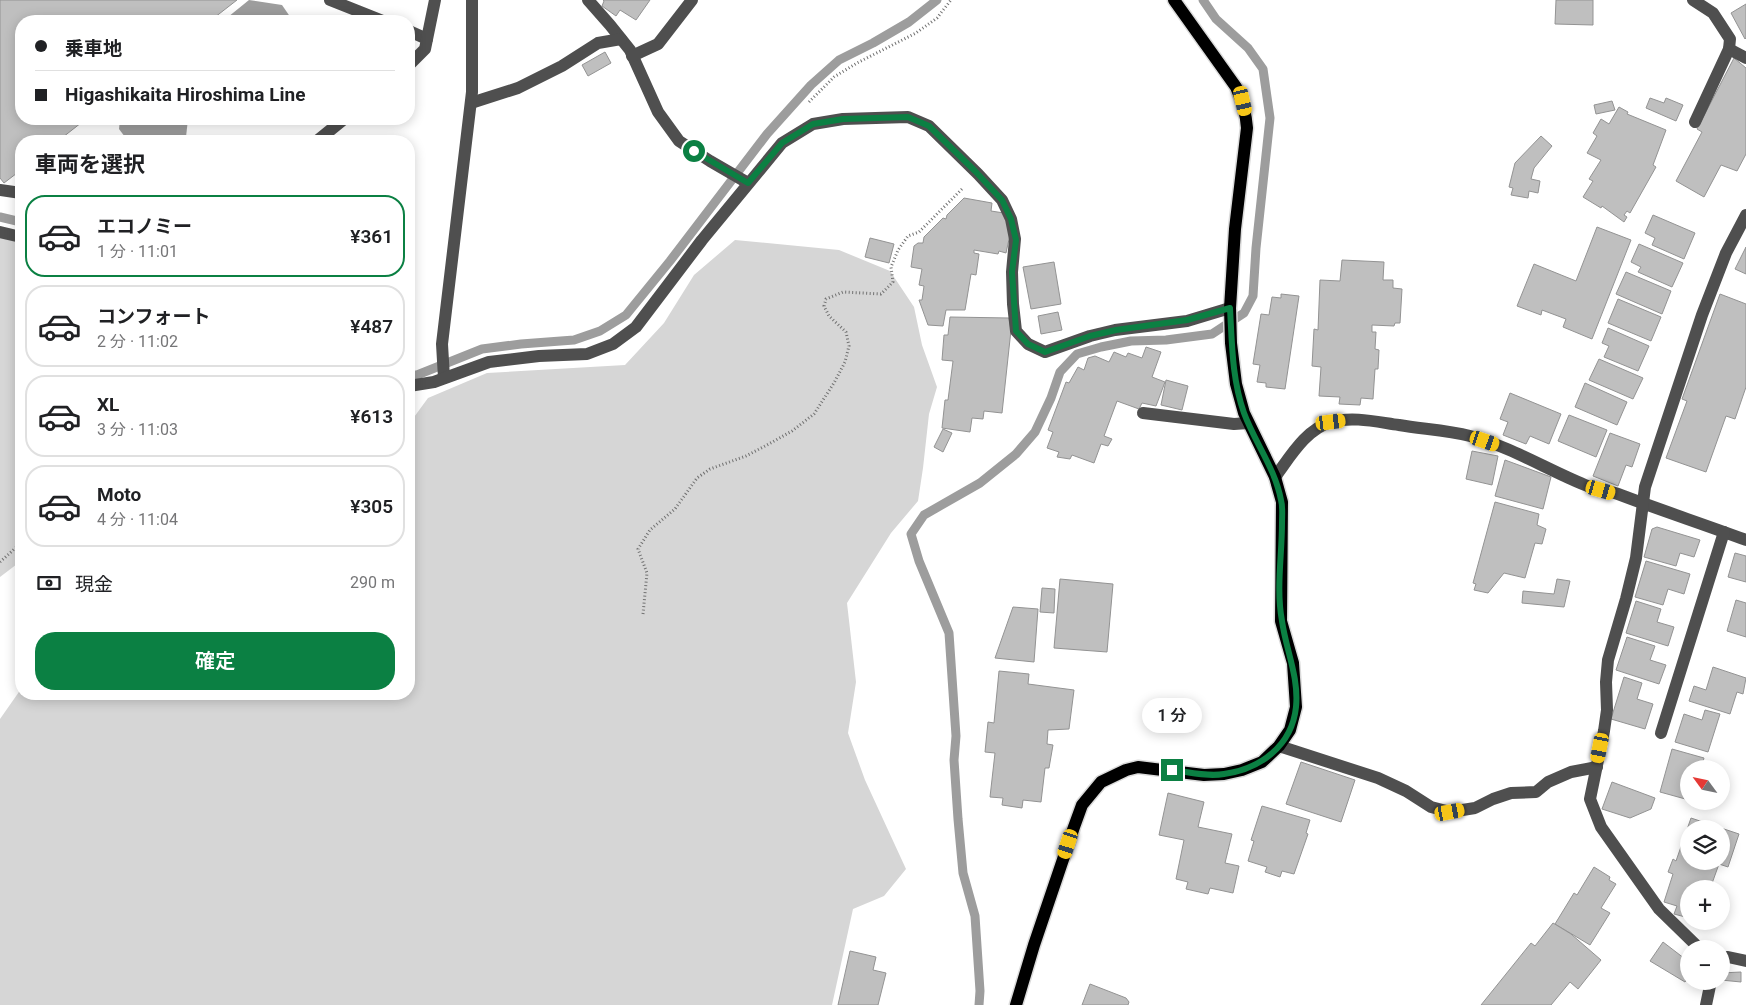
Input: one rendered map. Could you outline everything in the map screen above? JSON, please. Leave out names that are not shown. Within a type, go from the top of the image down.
[{"type":"main road","points":[[1016,1005],[1034,945],[1082,805],[1101,782],[1126,770],[1138,767],[1204,775],[1224,774],[1262,762],[1279,746],[1290,730],[1296,707],[1293,664],[1281,621],[1282,502],[1275,476],[1248,423],[1236,384],[1231,331],[1230,308],[1235,229],[1247,128],[1246,115],[1243,101],[1236,87],[1174,0]]},
{"type":"street","points":[[330,0],[368,15]]},
{"type":"street","points":[[415,59],[425,49],[435,0]]},
{"type":"street","points":[[444,378],[442,344],[471,103],[472,0]]},
{"type":"street","points":[[588,0],[621,39],[632,56],[658,112],[679,141],[748,183]]},
{"type":"street","points":[[632,56],[658,44],[692,0]]},
{"type":"street","points":[[1693,0],[1713,14],[1730,39],[1729,49],[1695,122]]},
{"type":"street","points":[[415,34],[427,39]]},
{"type":"street","points":[[471,103],[518,88],[562,66],[598,43],[621,39]]},
{"type":"street","points":[[1729,49],[1746,58]]},
{"type":"street","points":[[415,385],[434,382],[489,362],[539,356],[586,354],[613,344],[636,327],[702,240],[782,143],[813,124],[843,119],[908,117],[929,126],[1002,200],[1011,219],[1016,240],[1012,272],[1016,331],[1028,344],[1045,352],[1090,336],[1116,330],[1187,320],[1230,308]]},
{"type":"street","points":[[324,135],[337,125]]},
{"type":"street","points":[[0,190],[15,193]]},
{"type":"street","points":[[1691,940],[1659,909],[1600,828],[1590,799],[1607,710],[1606,682],[1608,660],[1636,558],[1645,487],[1702,315],[1726,252],[1746,215]]},
{"type":"street","points":[[0,232],[15,236]]},
{"type":"street","points":[[1143,413],[1234,424],[1248,423]]},
{"type":"street","points":[[1275,476],[1292,453],[1315,429],[1331,422],[1347,420],[1373,421],[1469,436],[1525,456],[1586,485],[1746,540]]},
{"type":"street","points":[[1661,733],[1724,532]]},
{"type":"street","points":[[1279,746],[1378,778],[1406,791],[1431,808],[1450,812],[1475,808],[1511,793],[1536,792],[1548,782],[1571,772],[1597,767]]},
{"type":"street","points":[[1730,958],[1746,961]]},
{"type":"street","points":[[1706,1005],[1708,990]]},
{"type":"path","points":[[788,138],[794,121],[809,102],[834,77],[916,33],[937,18],[951,0]]},
{"type":"path","points":[[643,614],[647,573],[638,549],[650,530],[675,509],[697,478],[710,469],[746,456],[767,445],[792,431],[814,414],[834,383],[849,346],[846,332],[829,316],[824,306],[826,300],[843,292],[881,294],[893,282],[891,267],[898,250],[908,236],[919,232],[978,174]]},
{"type":"path","points":[[0,562],[15,548]]},
{"type":"shaded area","points":[[249,0],[282,5],[289,15],[230,15]]},
{"type":"shaded area","points":[[119,125],[187,125],[186,135],[124,135],[119,129]]},
{"type":"shaded area","points":[[0,229],[15,234],[15,566],[0,577]]},
{"type":"shaded area","points":[[735,240],[839,250],[890,271],[914,307],[922,345],[937,387],[929,414],[918,501],[891,533],[847,603],[856,682],[848,733],[865,780],[906,869],[884,896],[853,909],[832,1005],[0,1005],[0,719],[15,698],[15,700],[415,700],[415,416],[428,398],[487,373],[625,365],[664,323],[694,275]]},
{"type":"building","points":[[0,0],[237,0],[218,15],[15,15],[15,125],[78,125],[66,135],[15,135],[15,175],[4,183],[0,178]]},
{"type":"building","points":[[603,0],[650,0],[636,20],[620,10],[616,16],[602,6]]},
{"type":"building","points":[[1556,0],[1593,0],[1593,25],[1555,24]]},
{"type":"building","points":[[1746,4],[1746,38],[1745,39],[1731,13]]},
{"type":"building","points":[[605,52],[611,63],[588,76],[582,65]]},
{"type":"building","points":[[1734,58],[1746,68],[1746,154],[1737,171],[1721,165],[1704,197],[1676,181],[1702,132],[1697,129]]},
{"type":"building","points":[[1650,98],[1664,103],[1666,98],[1683,105],[1676,121],[1646,108]]},
{"type":"building","points":[[1612,101],[1615,110],[1596,114],[1594,105]]},
{"type":"building","points":[[1619,107],[1628,112],[1627,114],[1666,130],[1653,165],[1656,167],[1630,213],[1627,211],[1624,215],[1627,217],[1624,222],[1602,206],[1601,208],[1583,197],[1593,181],[1589,179],[1601,160],[1587,153],[1597,136],[1593,133],[1601,119],[1609,124]]},
{"type":"building","points":[[1541,136],[1552,146],[1534,168],[1531,179],[1540,181],[1538,193],[1529,191],[1528,198],[1511,195],[1513,188],[1509,187],[1515,163]]},
{"type":"building","points":[[964,198],[992,203],[991,211],[1004,213],[1011,230],[1006,253],[999,251],[998,254],[974,250],[974,253],[979,254],[976,275],[971,274],[965,310],[946,310],[943,326],[928,325],[919,300],[922,300],[924,286],[919,285],[922,269],[911,267],[914,246],[918,243],[923,243],[924,237],[943,218],[946,219],[947,215]]},
{"type":"building","points":[[1653,215],[1695,233],[1684,259],[1652,245],[1655,238],[1645,233]]},
{"type":"building","points":[[1597,227],[1631,240],[1592,339],[1563,327],[1566,319],[1542,310],[1541,315],[1517,306],[1534,264],[1576,281]]},
{"type":"building","points":[[870,238],[894,244],[889,263],[865,257]]},
{"type":"building","points":[[1639,244],[1683,263],[1672,287],[1638,272],[1641,267],[1631,262]]},
{"type":"building","points":[[1746,247],[1746,274],[1735,269]]},
{"type":"building","points":[[1342,260],[1384,262],[1383,280],[1393,280],[1393,288],[1402,289],[1400,323],[1395,323],[1394,326],[1372,325],[1372,332],[1376,332],[1375,349],[1379,350],[1378,369],[1375,369],[1373,399],[1361,398],[1360,405],[1339,404],[1340,397],[1319,396],[1321,367],[1312,366],[1314,329],[1318,330],[1320,280],[1340,281]]},
{"type":"building","points":[[1054,262],[1061,304],[1031,309],[1023,267]]},
{"type":"building","points":[[1626,272],[1671,291],[1662,314],[1616,294]]},
{"type":"building","points":[[1281,294],[1299,296],[1285,389],[1266,387],[1266,383],[1257,382],[1260,365],[1253,364],[1261,314],[1269,315],[1272,297],[1281,298]]},
{"type":"building","points":[[1720,294],[1746,304],[1746,387],[1735,419],[1726,416],[1706,472],[1666,458],[1687,401],[1682,399]]},
{"type":"building","points":[[1618,299],[1661,317],[1651,341],[1608,323]]},
{"type":"building","points":[[1058,312],[1062,330],[1041,334],[1038,316]]},
{"type":"building","points":[[950,317],[1009,318],[1011,330],[1002,413],[984,411],[983,419],[972,418],[970,432],[942,428],[945,400],[948,400],[953,361],[942,360],[944,335],[948,335]]},
{"type":"building","points":[[1608,328],[1649,346],[1638,371],[1604,357],[1609,346],[1602,343]]},
{"type":"building","points":[[1146,347],[1161,352],[1152,377],[1165,382],[1156,406],[1142,403],[1139,409],[1117,401],[1104,436],[1112,439],[1108,446],[1101,444],[1094,463],[1072,455],[1070,459],[1057,457],[1059,452],[1047,448],[1053,432],[1048,430],[1066,382],[1069,383],[1078,367],[1084,370],[1088,358],[1095,356],[1109,362],[1114,352],[1126,357],[1128,353],[1142,358]]},
{"type":"building","points":[[1599,359],[1643,378],[1633,399],[1589,380]]},
{"type":"building","points":[[1166,380],[1188,386],[1182,410],[1161,405]]},
{"type":"building","points":[[1585,383],[1627,402],[1617,425],[1575,407]]},
{"type":"building","points":[[1510,393],[1561,414],[1549,444],[1530,436],[1526,444],[1503,435],[1508,422],[1500,419]]},
{"type":"building","points":[[1569,415],[1607,430],[1596,457],[1558,441]]},
{"type":"building","points":[[943,429],[952,433],[943,452],[934,447]]},
{"type":"building","points":[[1610,433],[1640,444],[1632,467],[1626,465],[1618,486],[1593,476]]},
{"type":"building","points":[[1472,451],[1498,456],[1492,485],[1466,479]]},
{"type":"building","points":[[1505,460],[1551,477],[1543,509],[1495,496]]},
{"type":"building","points":[[1495,502],[1539,514],[1537,525],[1546,529],[1542,544],[1535,543],[1525,578],[1504,573],[1488,593],[1474,590],[1476,584],[1473,583]]},
{"type":"building","points":[[1657,527],[1700,540],[1694,557],[1680,553],[1676,566],[1644,557],[1652,529]]},
{"type":"building","points":[[1735,553],[1746,556],[1746,582],[1728,577]]},
{"type":"building","points":[[1646,561],[1690,574],[1684,594],[1668,589],[1663,605],[1635,597]]},
{"type":"building","points":[[1060,579],[1113,584],[1107,652],[1054,648]]},
{"type":"building","points":[[1557,579],[1570,581],[1564,607],[1522,603],[1523,591],[1554,594]]},
{"type":"building","points":[[1042,588],[1055,589],[1054,613],[1040,612]]},
{"type":"building","points":[[1736,600],[1746,603],[1746,637],[1727,631]]},
{"type":"building","points":[[1636,601],[1661,609],[1657,622],[1674,627],[1668,646],[1626,633]]},
{"type":"building","points":[[1013,607],[1038,609],[1034,662],[995,658]]},
{"type":"building","points":[[1627,637],[1655,646],[1650,660],[1666,665],[1659,684],[1616,670]]},
{"type":"building","points":[[1713,667],[1746,678],[1743,694],[1737,692],[1730,714],[1689,701],[1694,686],[1706,690]]},
{"type":"building","points":[[999,671],[1029,674],[1028,684],[1074,690],[1069,729],[1048,730],[1047,744],[1053,745],[1049,768],[1045,768],[1041,802],[1023,800],[1022,808],[1002,805],[1003,798],[990,797],[995,753],[985,752],[988,722],[994,723]]},
{"type":"building","points":[[1624,677],[1642,683],[1637,699],[1653,704],[1645,729],[1611,719]]},
{"type":"building","points":[[1705,710],[1720,714],[1708,752],[1675,742],[1684,714],[1702,720]]},
{"type":"building","points":[[1672,749],[1704,758],[1703,760],[1680,760],[1680,798],[1660,792]]},
{"type":"building","points":[[1301,762],[1355,780],[1341,822],[1286,804]]},
{"type":"building","points":[[1612,782],[1655,798],[1651,809],[1630,818],[1602,809]]},
{"type":"building","points":[[1168,793],[1204,802],[1198,827],[1232,834],[1225,863],[1239,866],[1233,893],[1210,888],[1208,894],[1186,889],[1188,882],[1176,879],[1184,840],[1159,835]]},
{"type":"building","points":[[1262,806],[1310,820],[1306,833],[1308,834],[1294,874],[1282,871],[1280,877],[1265,872],[1267,867],[1248,861],[1254,841],[1251,840]]},
{"type":"building","points":[[1730,831],[1739,834],[1730,861]]},
{"type":"building","points":[[1680,850],[1680,870],[1717,870],[1713,880],[1680,880],[1680,916],[1674,914],[1677,906],[1664,902],[1673,874],[1668,872],[1673,859],[1676,861]]},
{"type":"building","points":[[1594,867],[1610,877],[1609,880],[1616,884],[1601,908],[1610,913],[1590,945],[1555,924],[1574,893],[1577,895]]},
{"type":"building","points":[[1553,923],[1571,934],[1601,960],[1578,989],[1570,982],[1551,1005],[1481,1005],[1531,943],[1535,946]]},
{"type":"building","points":[[1663,942],[1680,955],[1680,979],[1650,961]]},
{"type":"building","points":[[850,951],[876,957],[873,970],[886,973],[878,1005],[838,1005]]},
{"type":"building","points":[[1741,972],[1741,982],[1730,981],[1730,973]]},
{"type":"building","points":[[1090,984],[1126,998],[1129,1002],[1128,1005],[1082,1005]]},
{"type":"waterway","points":[[415,375],[482,349],[574,340],[600,331],[626,315],[670,261],[767,134],[811,85],[839,60],[909,22],[937,0]]},
{"type":"waterway","points":[[979,1005],[980,991],[975,916],[963,873],[958,819],[954,760],[956,736],[949,633],[919,561],[911,534],[924,515],[980,483],[1016,454],[1035,432],[1051,398],[1060,372],[1077,354],[1131,341],[1166,340],[1212,334],[1244,313],[1253,296],[1256,248],[1270,118],[1263,69],[1248,48],[1216,19],[1203,0]]},
{"type":"waterway","points":[[0,217],[15,221]]},
{"type":"route","points":[[694,151],[748,183],[782,143],[813,124],[843,119],[908,117],[929,126],[1002,200],[1011,219],[1016,240],[1012,272],[1016,331],[1028,344],[1045,352],[1090,336],[1116,330],[1187,320],[1230,308],[1231,343],[1236,384],[1244,413],[1275,476],[1282,502],[1281,621],[1293,664],[1296,707],[1290,730],[1279,746],[1262,762],[1242,770],[1224,774],[1204,775],[1172,770]]}]
